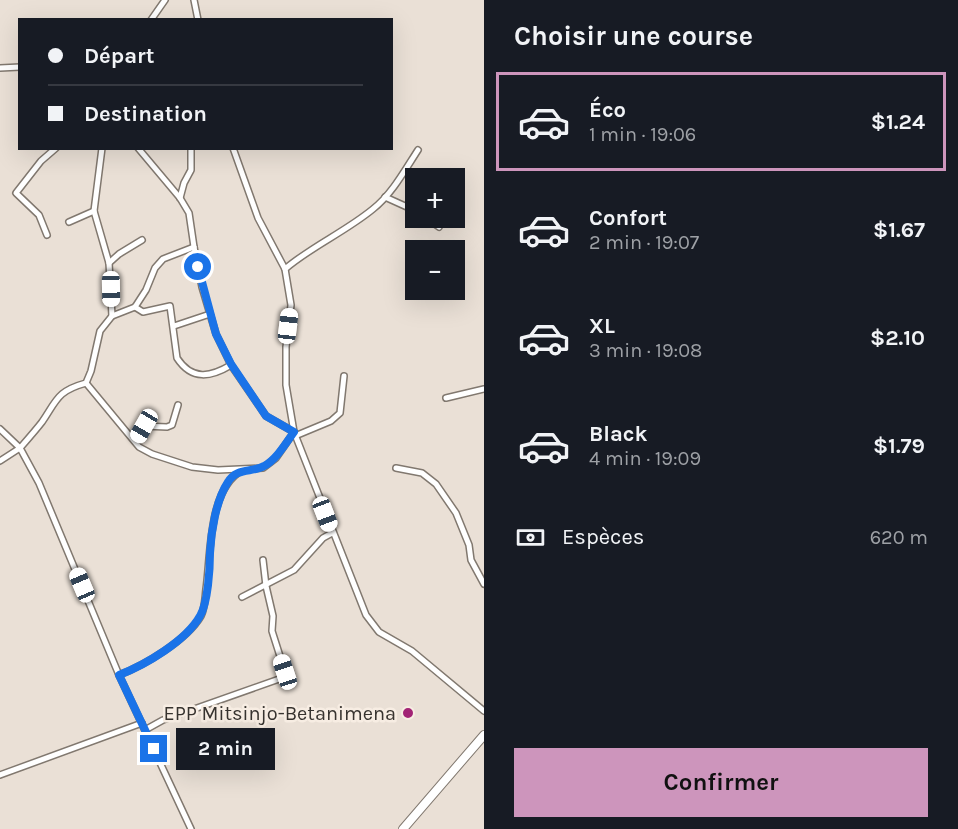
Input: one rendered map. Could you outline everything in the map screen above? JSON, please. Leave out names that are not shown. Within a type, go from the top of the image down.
[{"type":"street","points":[[152,18],[165,0]]},
{"type":"street","points":[[194,0],[198,18]]},
{"type":"street","points":[[0,68],[18,67]]},
{"type":"street","points":[[46,235],[39,215],[16,193],[41,161],[54,150]]},
{"type":"street","points":[[102,150],[94,211],[109,263],[112,316]]},
{"type":"street","points":[[140,150],[180,198],[189,213],[202,287],[216,334],[231,364],[266,416],[295,434]]},
{"type":"street","points":[[180,198],[191,170],[191,150]]},
{"type":"street","points":[[234,150],[258,218],[285,268],[291,305],[286,347],[286,385],[295,434],[366,615],[379,632],[412,651],[484,711]]},
{"type":"street","points":[[285,268],[300,255],[323,243],[374,209],[418,150]]},
{"type":"street","points":[[385,197],[405,204]]},
{"type":"street","points":[[69,222],[94,211]]},
{"type":"street","points":[[109,263],[142,240]]},
{"type":"street","points":[[86,384],[100,331],[112,316],[135,307],[146,290],[155,268],[163,259],[194,247]]},
{"type":"street","points":[[135,307],[143,312],[170,306],[177,357],[181,364],[202,375],[212,375],[231,364]]},
{"type":"street","points":[[174,326],[210,314]]},
{"type":"street","points":[[86,384],[140,447],[152,454],[172,462],[209,469],[243,470],[263,468],[276,458],[295,434],[332,421],[342,409],[340,403],[344,376]]},
{"type":"street","points":[[0,461],[20,448],[41,423],[57,397],[73,387],[86,384]]},
{"type":"street","points":[[446,398],[484,389]]},
{"type":"street","points":[[135,441],[144,426],[167,427],[172,425],[178,405]]},
{"type":"street","points":[[0,429],[20,448],[43,493],[119,675],[190,829]]},
{"type":"street","points":[[396,468],[422,473],[436,484],[456,513],[469,545],[471,560],[484,584]]},
{"type":"street","points":[[119,675],[160,655],[191,628],[200,616],[204,608],[212,526],[227,483],[233,475],[243,470]]},
{"type":"street","points":[[242,597],[294,570],[323,538],[332,533]]},
{"type":"street","points":[[145,730],[163,720],[282,678],[285,672],[272,631],[273,616],[263,560]]},
{"type":"street","points":[[0,775],[142,723]]},
{"type":"street","points":[[403,829],[484,735]]},
{"type":"place","name":"EPP Mitsinjo-Betanimena","points":[[408,713]]},
{"type":"route","points":[[154,749],[119,675],[160,655],[191,628],[200,616],[204,608],[212,526],[227,483],[233,475],[243,470],[263,468],[276,458],[282,446],[294,432],[266,416],[231,364],[216,334],[198,267]]}]
